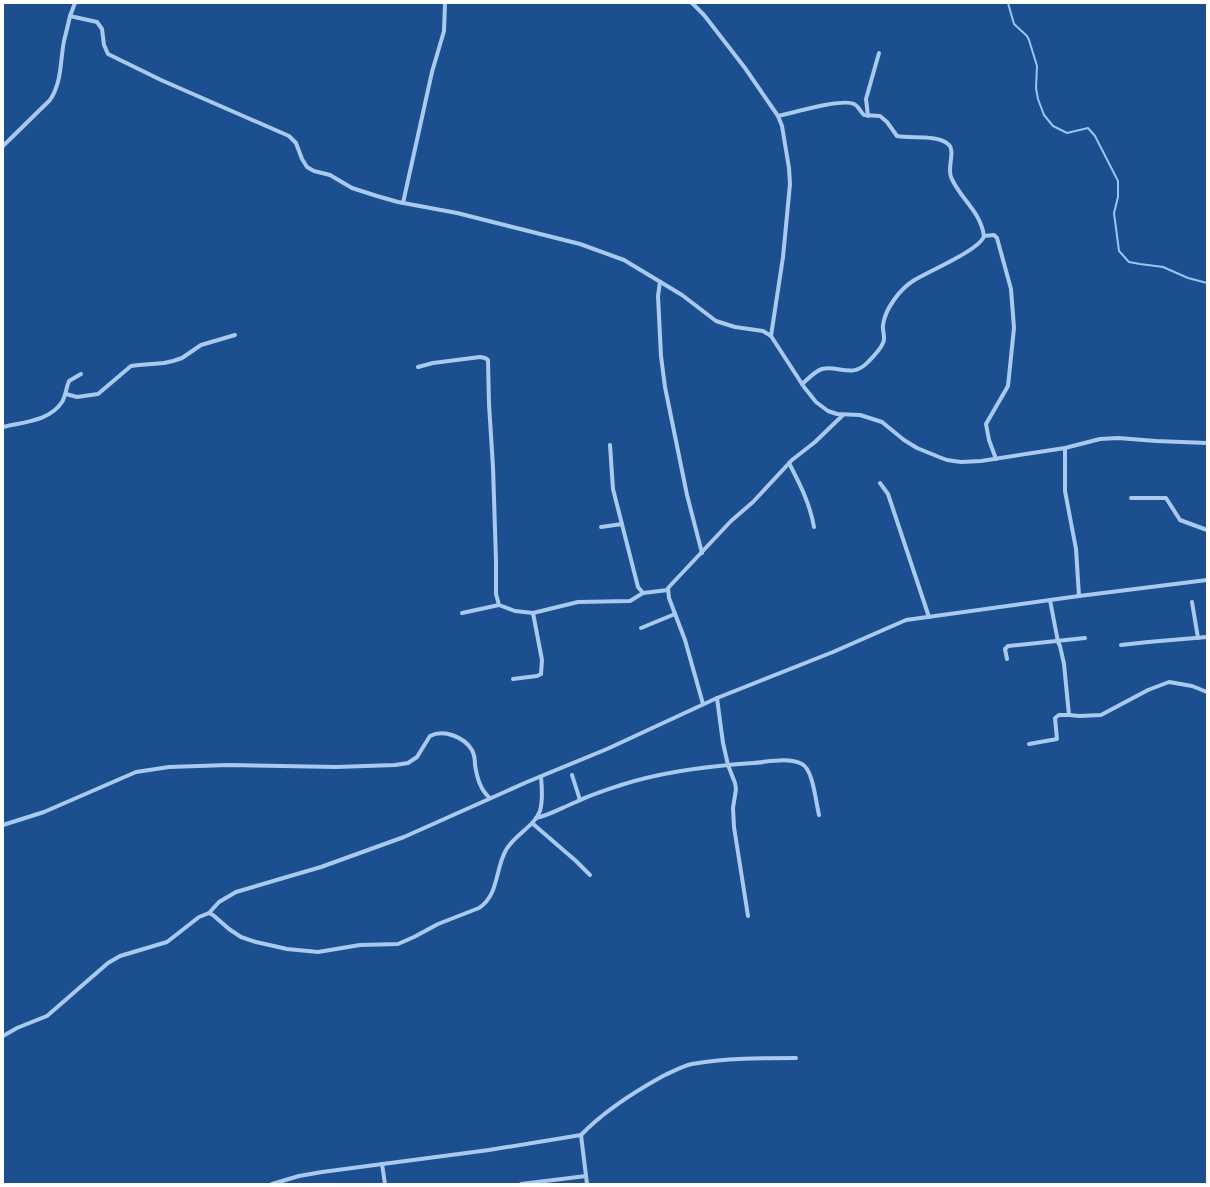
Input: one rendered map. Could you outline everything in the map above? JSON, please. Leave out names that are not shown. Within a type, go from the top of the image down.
[{"type":"street","points":[[3,146],[50,100],[54,94],[60,75],[64,42],[74,3]]},
{"type":"street","points":[[404,203],[432,72],[444,31],[445,3]]},
{"type":"street","points":[[692,3],[704,15],[745,68],[778,116],[782,126],[790,184],[783,257],[770,336]]},
{"type":"street","points":[[70,16],[97,22],[102,29],[104,45],[108,54],[192,95],[289,136],[296,143],[304,163],[311,170],[330,175],[352,188],[376,196],[457,213],[580,244],[624,260],[682,295],[716,321],[735,327],[764,331],[770,336],[802,384],[821,407],[832,413],[843,415],[860,415],[882,422],[904,440],[917,448],[947,460],[961,462],[996,459],[1065,448],[1100,439],[1118,438],[1207,443]]},
{"type":"street","points":[[868,116],[866,99],[879,53]]},
{"type":"street","points":[[778,116],[844,102],[856,105],[862,114],[868,116],[880,116],[887,122],[897,136],[938,139],[949,144],[952,149],[950,170],[951,176],[955,185],[977,215],[984,236],[980,243],[940,267],[913,280],[896,295],[882,325],[884,339],[883,343],[867,363],[855,370],[820,370],[802,384]]},
{"type":"street","points":[[984,236],[994,235],[997,238],[1010,283],[1013,303],[1013,342],[1009,382],[1006,390],[986,424],[989,440],[996,459]]},
{"type":"street","points":[[660,282],[658,296],[661,356],[665,387],[688,501],[702,553]]},
{"type":"street","points":[[66,394],[77,397],[98,394],[131,366],[173,361],[182,358],[194,348],[201,345],[235,335]]},
{"type":"street","points":[[418,367],[432,363],[482,357],[489,362],[489,404],[493,467],[496,590],[497,600],[500,605]]},
{"type":"street","points":[[3,427],[42,418],[53,412],[61,403],[66,394],[69,381],[81,374]]},
{"type":"street","points":[[703,704],[685,640],[668,590],[671,584],[731,521],[753,502],[789,463],[815,442],[843,415]]},
{"type":"street","points":[[610,445],[613,489],[638,587],[643,593]]},
{"type":"street","points":[[1065,448],[1064,491],[1076,549],[1079,596]]},
{"type":"street","points":[[789,463],[805,495],[814,527]]},
{"type":"street","points":[[880,483],[888,494],[929,617]]},
{"type":"street","points":[[1131,498],[1166,498],[1180,520],[1207,530]]},
{"type":"street","points":[[601,527],[622,524]]},
{"type":"street","points":[[3,1036],[17,1028],[47,1016],[108,963],[120,956],[167,942],[199,916],[209,913],[219,902],[236,892],[321,867],[404,837],[490,798],[607,749],[703,704],[840,649],[906,620],[1207,580]]},
{"type":"street","points":[[462,613],[500,605],[515,611],[533,613],[578,602],[626,601],[643,593],[668,590]]},
{"type":"street","points":[[1050,600],[1064,664],[1069,715]]},
{"type":"street","points":[[1192,602],[1198,638]]},
{"type":"street","points":[[513,679],[537,676],[541,674],[542,660],[533,613]]},
{"type":"street","points":[[641,628],[675,614]]},
{"type":"street","points":[[1121,645],[1207,637]]},
{"type":"street","points":[[1007,660],[1005,649],[1008,646],[1085,638]]},
{"type":"street","points":[[1029,744],[1057,740],[1055,718],[1059,715],[1101,715],[1148,690],[1169,682],[1192,686],[1207,692]]},
{"type":"street","points":[[717,698],[723,743],[736,789],[733,808],[734,827],[748,916]]},
{"type":"street","points":[[3,825],[44,812],[136,772],[169,767],[228,765],[336,767],[395,765],[408,763],[417,757],[430,736],[433,734],[455,736],[472,750],[478,778],[483,790],[490,798]]},
{"type":"street","points":[[536,818],[543,817],[580,800],[622,785],[673,772],[728,765],[787,761],[802,764],[807,769],[812,781],[819,815]]},
{"type":"street","points":[[572,775],[580,800]]},
{"type":"street","points":[[209,913],[241,937],[287,949],[318,952],[360,945],[398,944],[438,924],[479,908],[485,904],[492,895],[502,856],[506,849],[536,818],[541,806],[541,776]]},
{"type":"street","points":[[532,823],[590,875]]},
{"type":"street","points":[[272,1184],[299,1176],[489,1150],[581,1135],[599,1118],[648,1084],[677,1069],[691,1064],[796,1058]]},
{"type":"street","points":[[581,1135],[587,1184]]},
{"type":"street","points":[[382,1164],[384,1184]]},
{"type":"street","points":[[521,1184],[586,1176]]},
{"type":"waterway","points":[[1008,3],[1014,24],[1027,36],[1029,40],[1037,66],[1036,88],[1038,99],[1044,115],[1053,126],[1067,133],[1088,128],[1095,136],[1118,181],[1118,197],[1114,213],[1119,251],[1129,262],[1163,267],[1188,278],[1207,283]]}]
